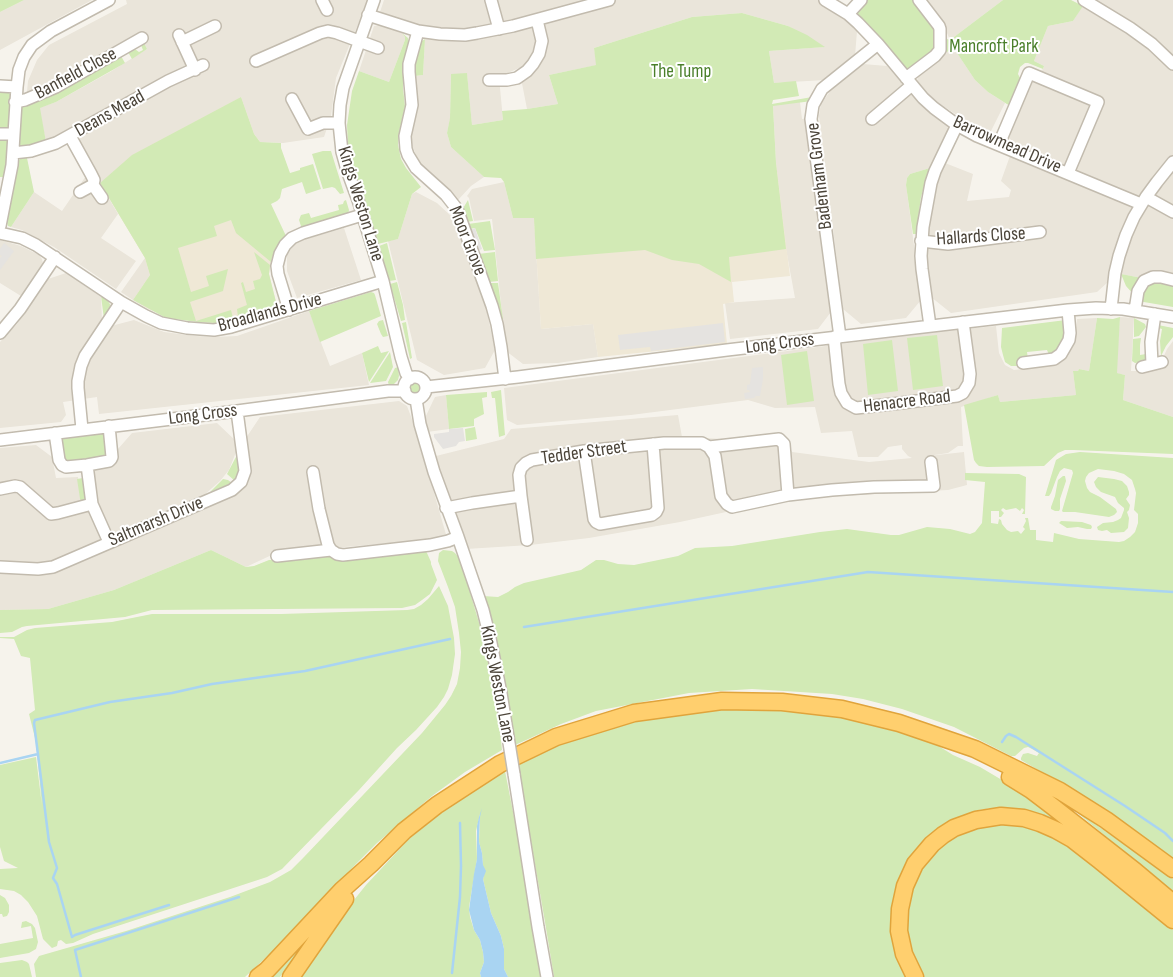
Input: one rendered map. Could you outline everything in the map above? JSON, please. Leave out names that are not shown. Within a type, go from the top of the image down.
[{"type":"highway","points":[[258,977],[342,890],[404,831],[430,810],[500,764],[556,738],[634,713],[722,701],[782,702],[842,709],[899,723],[975,749],[1060,791],[1106,820],[1173,870]]},
{"type":"highway","points":[[940,738],[1031,790],[1173,903]]},
{"type":"highway","points":[[915,977],[904,954],[899,931],[900,909],[905,886],[915,864],[932,844],[954,828],[976,820],[1001,816],[1024,818],[1056,830],[1072,839],[1173,920]]},
{"type":"highway","points":[[291,977],[370,864]]},
{"type":"street","points":[[0,226],[10,179],[15,102],[21,64],[27,52],[37,40],[109,0]]},
{"type":"street","name":"Kings Weston Lane","points":[[374,0],[343,88],[339,123],[342,152],[383,281],[401,356],[406,373],[410,379]]},
{"type":"street","points":[[491,0],[498,29]]},
{"type":"street","points":[[368,15],[418,31],[440,34],[464,34],[537,20],[609,0]]},
{"type":"street","name":"Barrowmead Drive","points":[[825,0],[848,14],[878,44],[909,82],[934,108],[957,125],[977,136],[1068,173],[1173,212]]},
{"type":"street","points":[[848,14],[862,0]]},
{"type":"street","points":[[872,119],[940,50],[939,26],[919,0]]},
{"type":"street","points":[[1084,0],[1130,28],[1152,44],[1173,64]]},
{"type":"street","points":[[489,80],[517,78],[533,64],[539,54],[542,41],[537,20]]},
{"type":"street","name":"Deans Mead","points":[[13,153],[40,149],[56,143],[199,67],[181,38],[215,26]]},
{"type":"street","points":[[260,57],[325,31],[338,33],[378,48]]},
{"type":"street","name":"Moor Grove","points":[[418,31],[409,64],[412,105],[405,136],[406,149],[416,168],[446,195],[457,209],[492,306],[497,324],[505,379]]},
{"type":"street","name":"Banfield Close","points":[[15,102],[25,100],[56,87],[139,43]]},
{"type":"street","name":"Badenham Grove","points":[[837,337],[811,119],[813,105],[822,89],[878,44]]},
{"type":"street","points":[[999,144],[1030,73],[1098,102],[1068,173]]},
{"type":"street","points":[[0,86],[17,86]]},
{"type":"street","points":[[292,99],[308,129],[323,123],[339,123]]},
{"type":"street","points":[[930,326],[922,269],[922,227],[931,183],[957,125]]},
{"type":"street","points":[[0,134],[14,134]]},
{"type":"street","points":[[70,136],[93,178],[93,185],[102,198]]},
{"type":"street","points":[[1111,309],[1115,273],[1126,234],[1156,182],[1173,162]]},
{"type":"street","points":[[80,192],[93,185]]},
{"type":"street","points":[[289,310],[277,266],[285,244],[303,233],[362,215]]},
{"type":"street","name":"Hallards Close","points":[[922,241],[948,244],[1040,232]]},
{"type":"street","name":"Broadlands Drive","points":[[0,233],[28,241],[121,302],[146,316],[161,323],[187,328],[214,330],[231,327],[383,281]]},
{"type":"street","points":[[0,333],[16,314],[55,257]]},
{"type":"street","points":[[1135,310],[1138,291],[1144,281],[1154,276],[1173,280]]},
{"type":"street","points":[[82,429],[78,385],[84,356],[121,302]]},
{"type":"street","points":[[1023,363],[1054,358],[1061,354],[1069,340],[1068,310]]},
{"type":"street","name":"Long Cross","points":[[426,387],[1068,310],[1135,310],[1173,317]]},
{"type":"street","points":[[1152,364],[1151,342],[1155,314]]},
{"type":"street","name":"Henacre Road","points":[[837,337],[839,384],[841,393],[847,403],[856,408],[901,403],[957,396],[963,393],[969,383],[970,374],[963,322]]},
{"type":"street","points":[[416,377],[422,379],[426,387],[422,396],[416,398],[409,396],[405,391],[405,384],[410,379],[416,377]]},
{"type":"street","name":"Long Cross","points":[[0,440],[388,391],[405,391]]},
{"type":"street","name":"Kings Weston Lane","points":[[416,398],[420,424],[434,472],[458,537],[492,646],[547,977]]},
{"type":"street","name":"Saltmarsh Drive","points":[[0,567],[38,569],[58,565],[232,490],[238,486],[244,477],[245,471],[237,411]]},
{"type":"street","points":[[55,433],[59,460],[62,465],[66,467],[87,465],[111,459],[109,426]]},
{"type":"street","name":"Tedder Street","points":[[527,540],[519,475],[521,468],[532,460],[584,451],[653,444],[702,443],[710,447],[779,439],[784,444],[788,495]]},
{"type":"street","points":[[584,451],[594,519],[600,524],[652,515],[656,512],[658,508],[653,444]]},
{"type":"street","points":[[710,447],[715,456],[721,496],[732,507],[788,495],[832,490],[934,486],[932,462]]},
{"type":"street","points":[[87,465],[92,504],[109,542]]},
{"type":"street","points":[[313,472],[318,508],[328,545],[337,554],[343,555],[430,545],[458,537]]},
{"type":"street","points":[[6,492],[15,486],[23,489],[49,518],[92,504]]},
{"type":"street","points":[[446,508],[521,496]]},
{"type":"street","points":[[277,556],[331,550]]},
{"type":"shaded area","points":[[24,0],[92,0],[0,50],[0,12]]},
{"type":"shaded area","points":[[126,0],[368,0],[336,78],[331,116],[324,137],[283,143],[260,142],[254,134],[241,97],[100,183],[118,214],[101,238],[136,261],[116,289],[54,247],[22,230],[11,227],[34,192],[62,211],[88,173],[64,133],[46,142],[39,108],[56,102],[147,49],[140,36],[45,87],[27,92],[28,81],[37,60],[49,45],[127,4]]},
{"type":"shaded area","points":[[384,0],[833,0],[830,10],[849,22],[857,31],[855,56],[825,80],[774,83],[769,51],[824,47],[788,26],[742,13],[692,17],[594,48],[597,65],[549,75],[558,104],[527,109],[519,68],[499,77],[503,120],[472,125],[467,74],[451,74],[450,119],[447,133],[451,147],[484,177],[471,186],[458,200],[419,162],[412,145],[412,126],[418,110],[415,76],[423,75],[425,39],[416,25],[385,17],[380,12]]},
{"type":"shaded area","points":[[925,0],[1003,0],[950,40],[941,19]]},
{"type":"shaded area","points":[[1086,0],[1173,0],[1173,278],[1142,278],[1110,272],[1108,282],[1097,292],[951,313],[931,297],[927,265],[926,234],[937,182],[945,163],[973,174],[967,201],[1009,197],[1011,190],[1001,181],[1015,142],[1006,137],[1029,81],[1043,69],[1044,66],[1034,61],[1048,26],[1073,21]]},
{"type":"shaded area","points":[[380,25],[402,33],[405,37],[389,82],[359,71],[374,26]]},
{"type":"shaded area","points":[[955,50],[975,80],[988,92],[1005,103],[990,133],[969,123],[940,104],[917,81],[918,76],[946,52]]},
{"type":"shaded area","points":[[863,64],[887,66],[917,100],[947,125],[949,131],[930,168],[910,174],[906,184],[921,300],[906,318],[861,324],[843,309],[819,116],[821,104],[831,90]]},
{"type":"shaded area","points":[[241,97],[254,134],[260,142],[278,245],[272,257],[269,274],[276,302],[272,309],[215,323],[198,322],[150,310],[133,300],[150,275],[145,258],[100,183],[132,155]]},
{"type":"shaded area","points":[[800,102],[802,119],[808,118],[831,312],[818,329],[730,339],[725,303],[795,298],[786,249],[776,163],[773,105]]},
{"type":"shaded area","points":[[776,163],[790,276],[732,282],[734,302],[723,304],[727,344],[598,357],[593,324],[541,329],[534,218]]},
{"type":"shaded area","points":[[504,182],[513,218],[534,218],[541,329],[593,324],[598,357],[558,363],[523,364],[506,351],[492,219],[474,221],[467,196],[472,189]]},
{"type":"shaded area","points":[[416,192],[437,203],[451,216],[457,226],[486,308],[495,350],[485,368],[444,375],[417,360],[388,241],[398,239],[412,194]]},
{"type":"shaded area","points":[[344,228],[361,280],[297,298],[287,271],[287,255],[296,242]]},
{"type":"shaded area","points":[[475,228],[482,249],[477,251],[470,230]]},
{"type":"shaded area","points":[[0,240],[21,246],[39,255],[42,259],[43,264],[21,296],[0,283]]},
{"type":"shaded area","points":[[4,243],[14,251],[0,270],[0,258],[2,256],[0,255],[0,249]]},
{"type":"shaded area","points":[[145,258],[150,275],[133,300],[121,292]]},
{"type":"shaded area","points":[[66,273],[101,297],[102,321],[111,326],[134,320],[164,332],[195,336],[237,336],[309,311],[330,366],[362,353],[369,385],[99,414],[97,397],[63,402],[66,415],[61,422],[0,428],[0,342],[17,324],[48,279]]},
{"type":"shaded area","points":[[1120,317],[1134,318],[1131,371],[1141,371],[1169,362],[1168,357],[1163,358],[1173,341],[1173,417],[1123,400],[1125,375],[1116,373]]},
{"type":"shaded area","points":[[1097,318],[1089,371],[1079,369],[1078,371],[1073,371],[1076,395],[1000,402],[998,395],[961,407],[963,446],[958,446],[948,453],[928,456],[964,452],[967,485],[948,490],[786,499],[680,522],[589,538],[530,545],[466,549],[436,456],[504,439],[511,429],[678,415],[682,437],[724,439],[779,433],[784,436],[792,452],[869,462],[912,458],[902,449],[902,445],[888,447],[878,457],[858,457],[852,431],[821,433],[815,407],[775,408],[748,400],[631,415],[517,425],[507,420],[504,388],[925,333],[996,326],[999,353],[1005,365],[1014,370],[1046,366],[1059,362],[1068,356],[1075,340],[1077,319]]},
{"type":"shaded area","points":[[723,323],[725,342],[651,351],[650,347],[620,350],[618,335]]},
{"type":"shaded area","points":[[763,367],[760,396],[745,399],[744,393],[750,392],[747,390],[747,385],[750,384],[752,368]]},
{"type":"shaded area","points":[[446,395],[449,429],[427,432],[425,418],[435,397]]},
{"type":"shaded area","points":[[399,401],[407,406],[416,430],[447,538],[276,553],[246,567],[211,550],[114,590],[48,609],[0,610],[0,448],[36,445],[52,457],[56,478],[78,477],[82,507],[97,504],[94,468],[112,465],[118,459],[118,449],[132,433],[217,423],[237,442],[236,452],[229,470],[203,496],[207,506],[236,495],[248,483],[251,466],[246,438],[260,417]]},
{"type":"shaded area","points":[[463,428],[465,441],[459,442],[456,446],[443,449],[434,437],[434,434],[449,432],[449,429]]},
{"type":"green space","points":[[0,0],[24,0],[0,12]]},
{"type":"green space","points":[[867,0],[915,0],[934,23],[937,50],[908,71],[879,36],[858,16],[857,9]]},
{"type":"green space","name":"Mancroft Park","points":[[1003,0],[1071,0],[1083,6],[1073,21],[1048,26],[1034,61],[1044,66],[1043,69],[1028,63],[1020,67],[1018,74],[1021,80],[1010,106],[988,92],[975,80],[955,50],[946,52],[944,38],[950,40]]},
{"type":"green space","name":"The Tump","points":[[742,13],[788,26],[807,35],[825,47],[769,51],[774,83],[796,81],[799,96],[773,100],[772,104],[812,97],[812,101],[773,106],[776,163],[786,249],[729,257],[731,282],[699,264],[672,260],[645,250],[536,259],[534,218],[513,218],[504,182],[501,178],[484,177],[451,147],[447,133],[450,118],[451,74],[467,73],[472,125],[503,120],[502,111],[558,104],[549,75],[596,65],[594,48],[692,17]]},
{"type":"green space","points":[[402,33],[408,38],[409,44],[403,66],[405,106],[398,145],[401,159],[421,187],[412,194],[398,239],[378,244],[353,167],[348,146],[347,125],[352,91],[359,71],[389,82],[405,40]]},
{"type":"green space","points":[[425,39],[423,75],[415,76],[414,63],[420,43]]},
{"type":"green space","points":[[143,41],[147,49],[132,59],[128,52],[132,47],[139,52],[143,50],[141,45]]},
{"type":"green space","points":[[121,56],[125,63],[56,102],[40,108],[46,142],[35,146],[20,147],[20,106]]},
{"type":"green space","points":[[0,90],[7,91],[11,95],[10,123],[4,129],[0,129]]},
{"type":"green space","points":[[241,97],[254,134],[260,142],[281,143],[290,173],[313,164],[321,189],[306,194],[302,182],[282,189],[280,198],[271,204],[286,236],[278,245],[271,262],[236,233],[231,220],[214,226],[217,236],[178,248],[191,292],[209,286],[206,276],[228,269],[223,291],[190,302],[196,321],[231,310],[233,318],[215,323],[166,318],[133,300],[150,275],[145,258],[100,183],[132,155]]},
{"type":"green space","points":[[0,136],[8,140],[6,177],[0,177]]},
{"type":"green space","points":[[331,151],[344,193],[340,194],[332,187],[323,189],[312,154]]},
{"type":"green space","points":[[21,158],[27,158],[34,192],[11,227],[8,226],[6,219],[15,181],[17,163]]},
{"type":"green space","points":[[930,168],[921,197],[916,234],[913,234],[906,185],[907,178],[910,174]]},
{"type":"green space","points":[[346,200],[349,210],[348,214],[302,229],[299,220],[301,215],[309,213],[311,218],[339,210],[338,205],[343,204]]},
{"type":"green space","points":[[468,200],[473,221],[467,222],[462,210]]},
{"type":"green space","points":[[490,221],[495,250],[484,251],[475,228],[469,229],[468,224]]},
{"type":"green space","points":[[387,243],[396,280],[389,281],[379,246]]},
{"type":"green space","points":[[254,252],[270,265],[269,274],[276,302],[272,309],[238,317],[237,309],[247,305],[241,283],[243,282],[246,292],[255,289],[253,281],[260,279],[262,275]]},
{"type":"green space","points":[[495,252],[498,281],[489,282],[478,254]]},
{"type":"green space","points":[[1121,274],[1142,278],[1134,295],[1126,286]]},
{"type":"green space","points":[[397,282],[405,320],[401,321],[390,284]]},
{"type":"green space","points":[[1173,282],[1173,307],[1138,301],[1145,283]]},
{"type":"green space","points":[[490,283],[498,283],[503,319],[500,319]]},
{"type":"green space","points":[[371,292],[375,295],[381,316],[320,342],[309,311]]},
{"type":"green space","points":[[101,296],[111,306],[104,319]]},
{"type":"green space","points":[[1120,317],[1117,373],[1125,375],[1123,400],[1173,417],[1173,454],[1065,450],[1058,453],[1044,466],[979,466],[974,460],[964,405],[998,395],[1000,402],[1076,395],[1073,371],[1078,371],[1079,369],[1089,371],[1097,318],[1113,319]]},
{"type":"green space","points":[[1134,318],[1145,324],[1146,327],[1139,336],[1134,337]]},
{"type":"green space","points":[[383,320],[388,336],[383,337],[377,324]]},
{"type":"green space","points":[[1066,320],[1064,345],[1050,357],[1047,350],[1027,352],[1028,359],[1017,362],[1018,366],[1011,366],[1005,362],[1001,347],[1002,328]]},
{"type":"green space","points":[[406,322],[412,358],[410,359],[402,323]]},
{"type":"green space","points":[[1158,325],[1173,328],[1173,337],[1161,356],[1160,341],[1162,329],[1158,328]]},
{"type":"green space","points":[[937,335],[943,386],[913,390],[907,338]]},
{"type":"green space","points":[[1141,338],[1140,355],[1146,354],[1146,360],[1135,363],[1132,361],[1133,339]]},
{"type":"green space","points":[[892,340],[898,391],[868,395],[863,344]]},
{"type":"green space","points":[[378,346],[381,353],[389,351],[369,382],[362,353]]},
{"type":"green space","points":[[807,351],[814,401],[787,405],[781,355]]},
{"type":"green space","points":[[390,352],[393,367],[386,381],[370,383]]},
{"type":"green space","points":[[398,367],[398,380],[389,386],[388,382],[395,368]]},
{"type":"green space","points":[[415,381],[420,383],[422,388],[420,393],[415,395],[410,393],[408,388],[410,383]]},
{"type":"green space","points":[[501,390],[505,435],[499,437],[495,398],[492,398],[491,392]]},
{"type":"green space","points":[[487,392],[487,397],[482,398],[484,414],[474,419],[474,426],[449,429],[446,395]]},
{"type":"green space","points":[[475,427],[477,439],[466,441],[465,429]]},
{"type":"green space","points":[[101,432],[107,437],[109,453],[106,458],[65,462],[61,442],[64,438]]},
{"type":"green space","points":[[1080,452],[1173,458],[1173,863],[1071,789],[1021,760],[1023,754],[1028,753],[1037,756],[1039,753],[1032,749],[1024,748],[1015,756],[1011,756],[954,727],[902,709],[863,699],[832,694],[752,689],[689,693],[596,711],[561,724],[513,746],[483,596],[498,597],[524,583],[581,570],[596,560],[634,565],[678,556],[695,548],[732,546],[847,529],[899,535],[927,527],[950,529],[970,534],[975,532],[982,523],[985,482],[965,480],[965,473],[1019,474],[1026,477],[1025,514],[1022,514],[1024,510],[1022,508],[1020,511],[1016,508],[1006,510],[1003,508],[1001,510],[1004,513],[1001,517],[999,517],[999,511],[991,511],[991,523],[998,524],[999,519],[1007,530],[1011,532],[1018,531],[1021,534],[1025,529],[1023,527],[1026,521],[1025,518],[1028,518],[1030,530],[1036,530],[1036,540],[1053,542],[1054,533],[1079,539],[1124,541],[1135,532],[1138,514],[1134,510],[1136,493],[1132,480],[1124,474],[1098,469],[1089,473],[1086,477],[1085,481],[1090,492],[1116,509],[1117,512],[1109,517],[1062,511],[1073,473],[1072,470],[1064,468],[1060,471],[1051,493],[1049,496],[1045,496],[1056,460],[1066,454]]},
{"type":"green space","points":[[237,455],[239,472],[235,481],[227,474]]},
{"type":"green space","points":[[1065,476],[1066,481],[1060,499],[1060,509],[1055,511],[1051,507],[1058,480]]},
{"type":"green space","points":[[1098,477],[1122,481],[1127,486],[1129,495],[1126,499],[1130,505],[1127,512],[1129,518],[1128,528],[1124,532],[1111,533],[1107,530],[1098,530],[1097,527],[1103,523],[1113,522],[1121,518],[1124,508],[1115,497],[1101,492],[1096,487],[1094,482]]},
{"type":"green space","points":[[83,478],[86,500],[81,505],[77,479]]},
{"type":"green space","points":[[223,479],[232,483],[210,492]]},
{"type":"green space","points":[[1061,521],[1082,522],[1092,527],[1091,529],[1067,528],[1059,523]]},
{"type":"green space","points":[[211,550],[246,567],[269,560],[425,550],[437,580],[430,594],[415,605],[402,608],[152,610],[125,617],[27,626],[12,632],[0,633],[0,610],[48,609],[114,590]]},
{"type":"green space","points":[[443,550],[452,551],[459,558],[485,643],[497,703],[502,750],[465,772],[432,796],[377,843],[289,936],[245,977],[36,977],[34,964],[39,956],[126,931],[230,897],[270,882],[291,870],[304,857],[422,733],[445,705],[457,684],[461,652],[455,607],[438,561],[439,553]]},
{"type":"green space","points":[[439,586],[448,606],[455,654],[452,675],[444,697],[416,730],[282,869],[267,877],[93,934],[73,943],[66,944],[61,940],[58,941],[57,946],[52,948],[43,939],[37,916],[28,902],[14,891],[0,889],[0,869],[18,868],[4,861],[0,847],[0,765],[36,757],[42,806],[36,742],[29,714],[35,710],[30,658],[21,656],[14,639],[0,637],[14,637],[35,628],[112,622],[152,614],[281,614],[407,610],[421,605]]},
{"type":"green space","points":[[743,708],[799,710],[851,719],[937,745],[953,755],[980,767],[1029,796],[1064,825],[1040,814],[1016,808],[992,808],[979,810],[934,831],[922,843],[905,867],[908,977],[554,977],[516,764],[595,731],[630,722],[685,712]]},
{"type":"green space","points":[[505,771],[524,868],[541,977],[508,977],[504,969],[504,949],[501,936],[491,913],[483,879],[485,871],[479,842],[480,814],[476,831],[477,859],[469,907],[474,930],[480,940],[483,952],[484,962],[480,973],[481,977],[297,977],[366,885],[409,839],[463,797]]},
{"type":"green space","points":[[1068,805],[1173,879],[1173,892]]},
{"type":"green space","points":[[991,822],[1026,824],[1068,842],[1173,930],[1173,977],[924,977],[918,968],[906,936],[906,906],[910,889],[931,853],[957,832]]},
{"type":"green space","points":[[0,895],[5,898],[9,905],[7,916],[3,917],[0,914]]},
{"type":"green space","points":[[26,921],[35,928],[38,942],[36,949],[29,953],[0,958],[0,944],[33,938],[31,926],[21,928],[22,922]]},
{"type":"green space","points":[[310,935],[280,977],[267,977]]},
{"type":"green space","points":[[22,960],[29,964],[32,977],[0,977],[0,963]]},
{"type":"water","points":[[482,808],[479,842],[483,865],[486,871],[483,879],[491,913],[501,936],[504,949],[504,969],[508,977],[481,977],[480,973],[484,962],[483,952],[480,940],[474,930],[469,910],[477,859],[477,826]]},
{"type":"waterway","points":[[524,627],[868,572],[1173,592]]},
{"type":"waterway","points":[[169,905],[72,937],[57,884],[53,878],[57,868],[49,842],[35,720],[110,702],[172,693],[212,684],[305,671],[450,639]]},
{"type":"waterway","points":[[1002,742],[1009,734],[1016,737],[1125,806],[1165,833],[1173,841]]},
{"type":"waterway","points":[[0,763],[38,754]]},
{"type":"waterway","points":[[452,973],[460,897],[460,823]]},
{"type":"waterway","points":[[81,977],[75,950],[239,897]]}]
